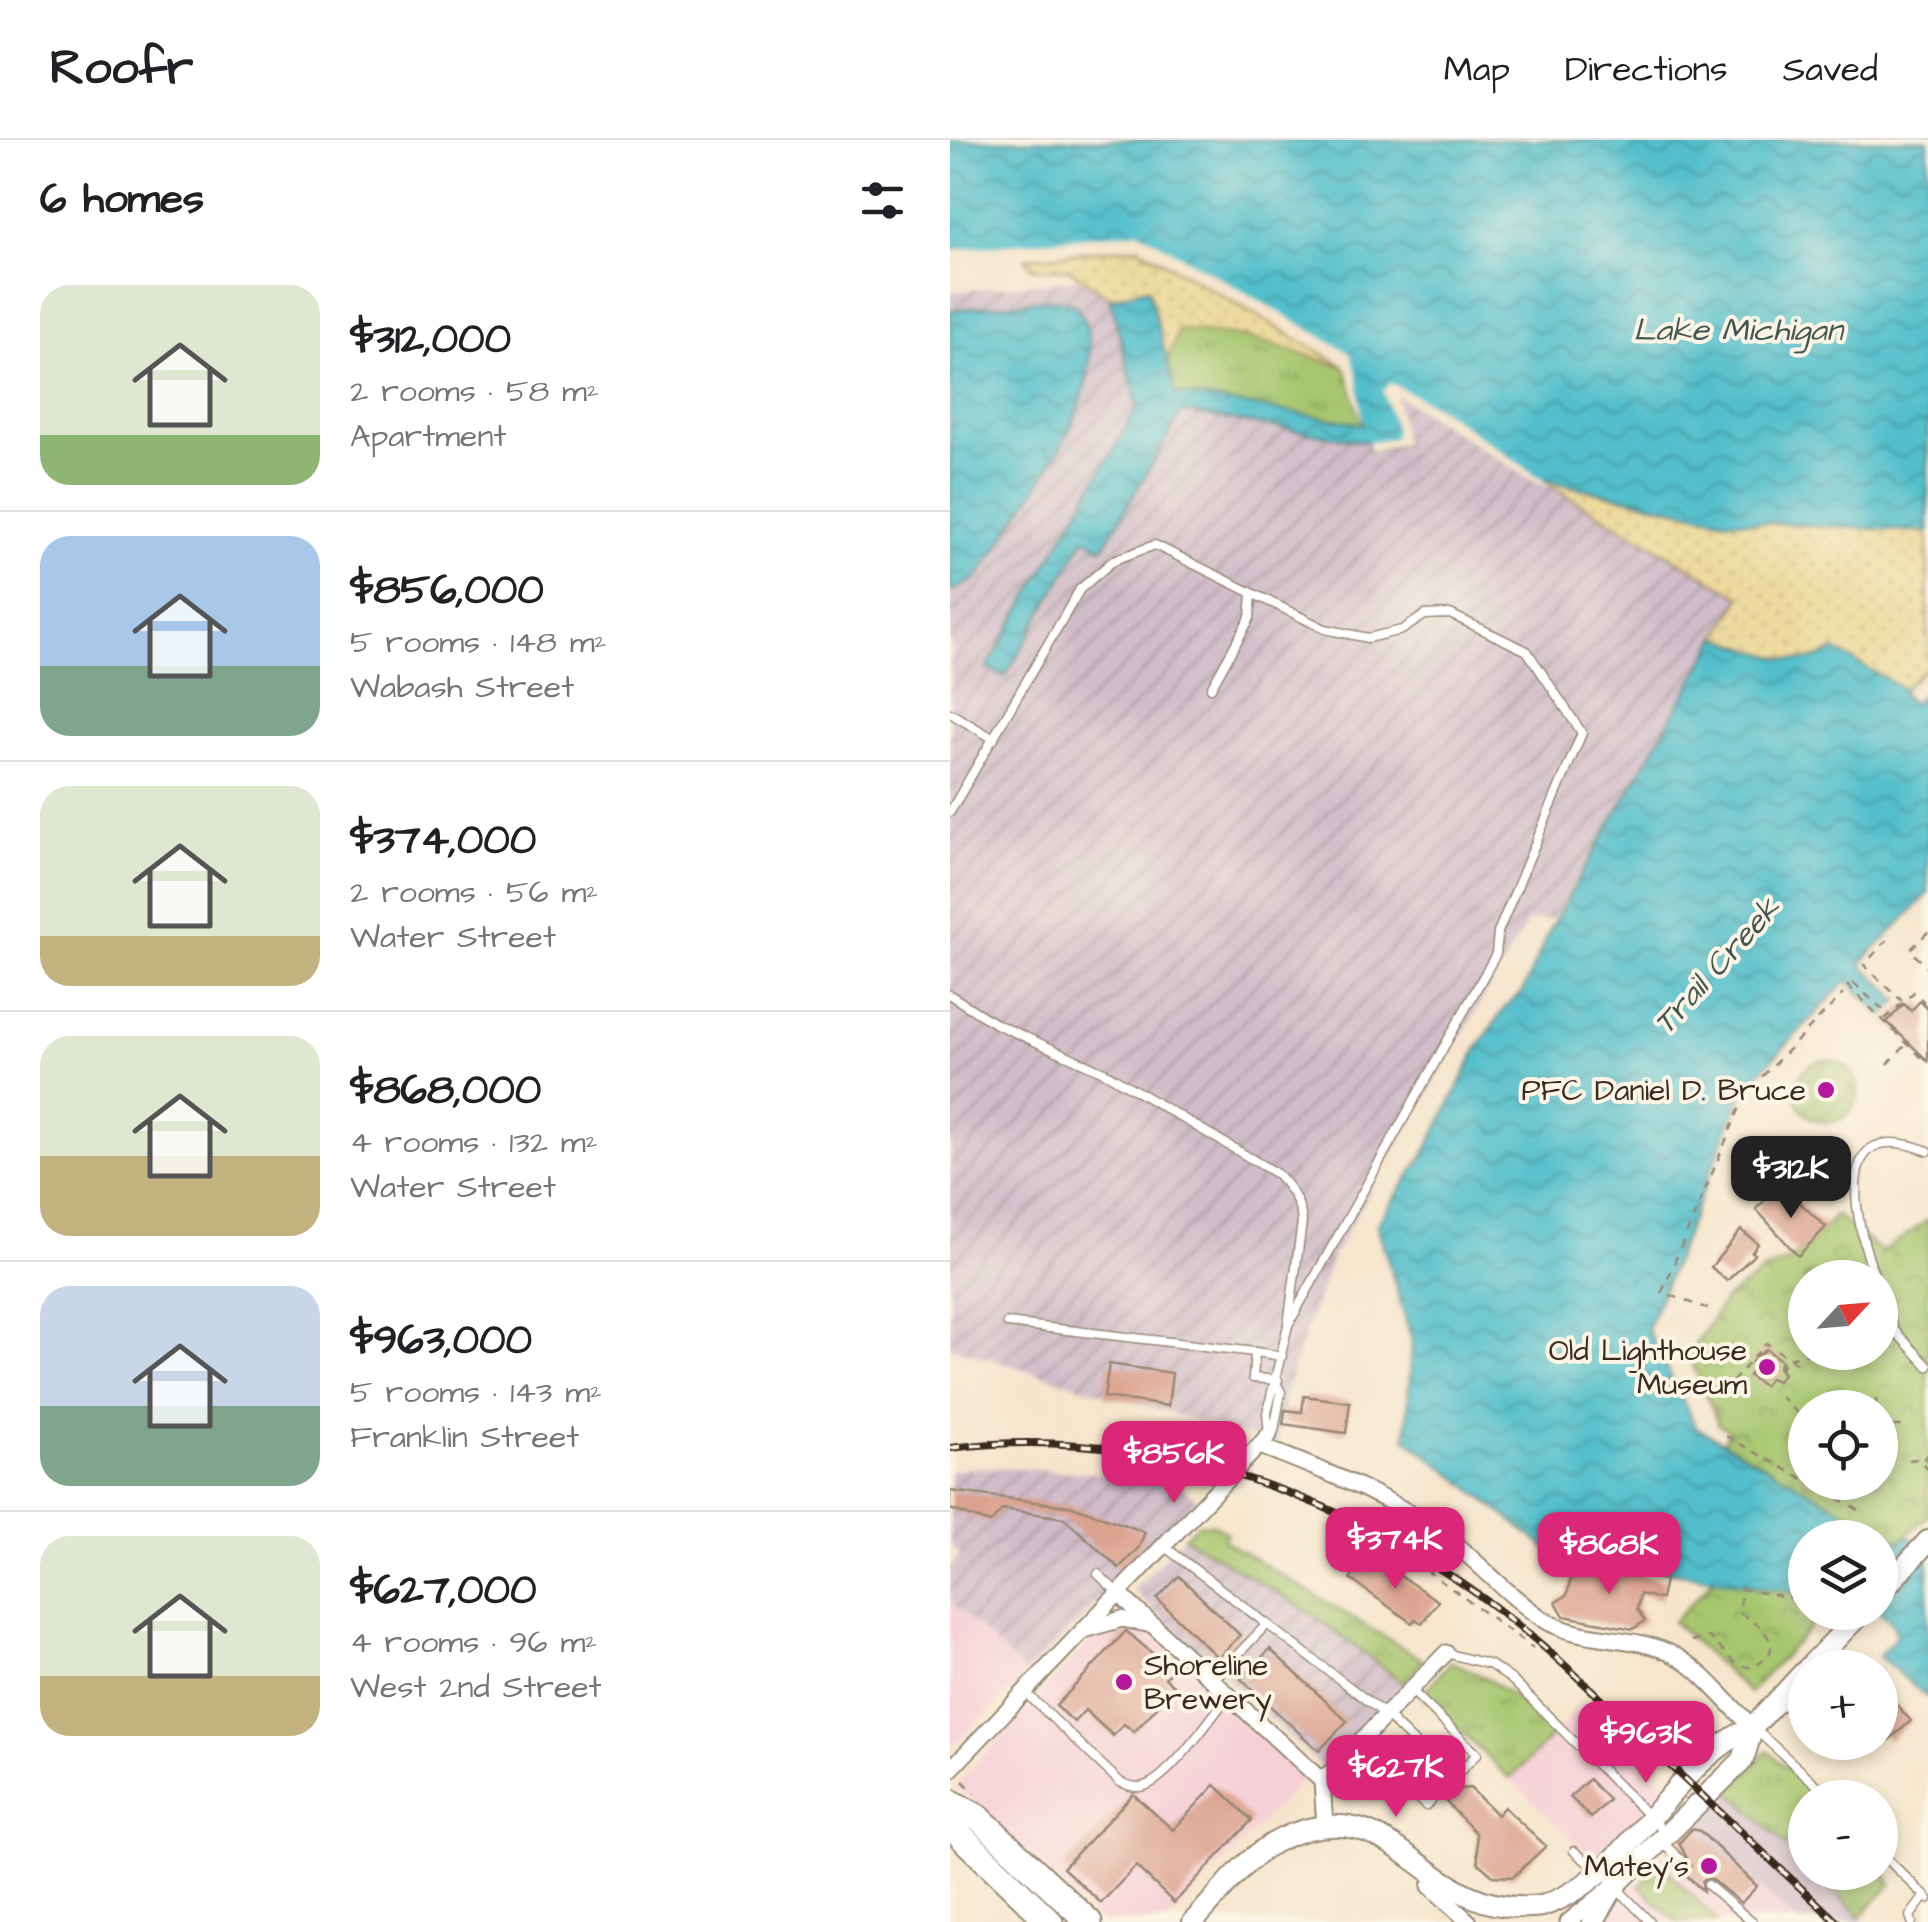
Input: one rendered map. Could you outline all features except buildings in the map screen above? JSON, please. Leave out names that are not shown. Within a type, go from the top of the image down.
[{"type":"main road","points":[[950,1802],[979,1818],[1089,1922]]},
{"type":"main road","points":[[950,1820],[961,1836],[1050,1922]]},
{"type":"street","points":[[950,1770],[1265,1441],[1392,1502],[1448,1539],[1546,1620],[1569,1631],[1631,1641],[1676,1656],[1753,1727]]},
{"type":"street","points":[[1898,1574],[1928,1541]]},
{"type":"street","points":[[1119,1594],[1322,1782],[1325,1826]]},
{"type":"street","points":[[1084,1630],[1122,1618],[1152,1626]]},
{"type":"street","points":[[1825,1650],[1845,1630]]},
{"type":"street","points":[[1322,1782],[1446,1653]]},
{"type":"street","points":[[1568,1922],[1585,1909],[1651,1818],[1723,1740],[1753,1727],[1788,1689]]},
{"type":"street","points":[[1585,1909],[1607,1879],[1664,1838],[1743,1760],[1753,1727]]},
{"type":"street","points":[[1193,1922],[1262,1852],[1282,1839],[1325,1826],[1353,1829],[1385,1842],[1469,1922]]},
{"type":"street","points":[[1430,1886],[1468,1904],[1500,1912],[1543,1906],[1585,1909]]},
{"type":"lane","points":[[950,812],[1080,589],[1114,560],[1155,545],[1325,630],[1353,638],[1384,635],[1425,615],[1450,614],[1527,651],[1582,734],[1498,932],[1496,954],[1288,1325]]},
{"type":"lane","points":[[1212,688],[1250,618],[1254,606],[1249,592]]},
{"type":"lane","points":[[950,713],[994,739]]},
{"type":"lane","points":[[950,995],[994,1023],[1106,1073],[1276,1174],[1300,1207],[1302,1222],[1288,1325],[1277,1383],[1269,1401],[1265,1441]]},
{"type":"lane","points":[[1869,1260],[1856,1222],[1862,1160],[1874,1146],[1891,1139],[1928,1151]]},
{"type":"lane","points":[[1007,1324],[1282,1356]]},
{"type":"lane","points":[[1898,1334],[1928,1366]]},
{"type":"lane","points":[[1255,1352],[1253,1378],[1277,1383]]},
{"type":"lane","points":[[1165,1547],[1386,1715],[1452,1780]]},
{"type":"lane","points":[[1098,1574],[1119,1594]]},
{"type":"lane","points":[[1213,1680],[1266,1624]]},
{"type":"lane","points":[[1446,1653],[1490,1665],[1512,1680],[1651,1818],[1684,1863]]},
{"type":"lane","points":[[1358,1744],[1426,1806],[1452,1780],[1477,1754],[1411,1690]]},
{"type":"lane","points":[[1025,1692],[1120,1782],[1130,1787],[1145,1786],[1168,1768],[1229,1695]]},
{"type":"lane","points":[[1753,1727],[1811,1780]]},
{"type":"lane","points":[[1574,1851],[1607,1879],[1644,1920]]},
{"type":"lane","points":[[1898,1870],[1927,1898],[1910,1916],[1912,1922]]},
{"type":"lane","points":[[1708,1886],[1752,1922]]},
{"type":"path","points":[[1928,932],[1910,950],[1928,968]]},
{"type":"path","points":[[1887,940],[1864,964],[1902,1001]]},
{"type":"path","points":[[1889,1014],[1850,984],[1922,1058]]},
{"type":"path","points":[[1898,997],[1904,990]]},
{"type":"path","points":[[1884,1020],[1914,992],[1924,1002]]},
{"type":"path","points":[[1708,1309],[1662,1292],[1746,1094],[1843,994]]},
{"type":"path","points":[[1888,1064],[1907,1044]]},
{"type":"path","points":[[1722,1394],[1766,1343],[1788,1358],[1779,1370]]},
{"type":"path","points":[[1780,1396],[1788,1404]]},
{"type":"path","points":[[1898,1425],[1904,1426]]},
{"type":"path","points":[[1726,1436],[1788,1470]]},
{"type":"path","points":[[1928,1455],[1924,1458],[1928,1462]]},
{"type":"path","points":[[1910,1460],[1918,1459],[1928,1468]]},
{"type":"path","points":[[1780,1466],[1783,1461]]},
{"type":"path","points":[[1841,1500],[1864,1513]]},
{"type":"path","points":[[1426,1570],[1533,1648]]},
{"type":"path","points":[[1691,1641],[1709,1637],[1737,1664],[1753,1668],[1769,1656],[1772,1644],[1764,1629],[1740,1614],[1741,1589],[1788,1597]]},
{"type":"shaded area","points":[[1078,279],[1110,298],[1148,288],[1363,425],[1370,452],[1389,392],[1397,389],[1741,597],[1553,919],[1528,921],[1332,1257],[1287,1385],[1277,1445],[950,1347],[950,292]]},
{"type":"shaded area","points":[[984,1467],[1113,1474],[1177,1483],[1198,1500],[1027,1674],[950,1601],[950,1567],[961,1555],[950,1544],[950,1471]]},
{"type":"shaded area","points":[[1184,1537],[1311,1613],[1403,1683],[1330,1764],[1321,1766],[1133,1590]]},
{"type":"shaded area","points":[[950,1601],[1027,1674],[950,1748]]},
{"type":"shaded area","points":[[1122,1607],[1303,1778],[1167,1922],[1101,1922],[956,1785]]},
{"type":"shaded area","points":[[1583,1703],[1668,1788],[1596,1861],[1510,1779]]},
{"type":"shaded area","points":[[1729,1790],[1788,1847],[1788,1890],[1832,1890],[1867,1922],[1797,1922],[1695,1827]]},
{"type":"shaded area","points":[[1691,1823],[1797,1922],[1718,1922],[1658,1861]]},
{"type":"shaded area","points":[[1636,1882],[1660,1904],[1677,1922],[1603,1922]]},
{"type":"green space","points":[[1224,319],[1346,367],[1363,425],[1176,394],[1156,321]]},
{"type":"green space","points":[[1827,1060],[1849,1069],[1858,1091],[1849,1113],[1827,1122],[1805,1113],[1796,1091],[1805,1069]]},
{"type":"green space","points":[[1836,1215],[1882,1252],[1928,1220],[1928,1516],[1899,1542],[1898,1520],[1860,1520],[1825,1500],[1898,1500],[1898,1390],[1788,1390],[1788,1479],[1723,1442],[1729,1430],[1719,1425],[1689,1355],[1725,1299],[1764,1271],[1788,1260],[1788,1370],[1898,1370],[1898,1260],[1789,1260],[1798,1256]]},
{"type":"green space","points":[[1198,1524],[1214,1525],[1227,1533],[1223,1540],[1423,1660],[1403,1683],[1311,1613],[1184,1537]]},
{"type":"green space","points":[[1717,1576],[1788,1591],[1788,1630],[1808,1630],[1749,1693],[1673,1622]]},
{"type":"green space","points":[[1451,1662],[1506,1692],[1555,1732],[1510,1779],[1422,1694]]},
{"type":"green space","points":[[1768,1751],[1800,1780],[1788,1780],[1788,1847],[1729,1790]]},
{"type":"green space","points":[[1660,1863],[1718,1922],[1677,1922],[1640,1886]]},
{"type":"green space","points":[[1833,1890],[1886,1890],[1861,1916]]},
{"type":"sand","points":[[1138,247],[1346,367],[1246,337],[1179,329],[1167,362],[1147,289],[1110,298],[1069,269],[1032,268],[1026,258]]},
{"type":"sand","points":[[1212,255],[1928,350],[1928,666],[1903,689],[1855,662],[1817,670],[1710,651],[1741,597],[1539,479]]},
{"type":"water","name":"Lake Michigan","points":[[950,140],[1928,140],[1928,532],[1726,520],[1539,479],[1397,389],[1389,393],[1404,443],[1370,452],[1367,442],[1182,412],[1103,548],[1085,538],[1005,677],[987,668],[1138,407],[1110,298],[1148,288],[1176,394],[1363,424],[1348,362],[1142,238],[950,257]]},
{"type":"water","points":[[1051,299],[1075,306],[1087,329],[1090,358],[1075,418],[992,557],[976,579],[950,592],[950,310]]},
{"type":"water","name":"Trail Creek","points":[[1718,637],[1792,660],[1821,657],[1835,650],[1903,689],[1902,694],[1912,704],[1928,689],[1928,894],[1861,964],[1899,1000],[1884,1016],[1847,981],[1744,1089],[1647,1329],[1696,1427],[1788,1479],[1788,1500],[1825,1500],[1860,1520],[1788,1520],[1788,1591],[1550,1551],[1406,1438],[1412,1341],[1377,1224],[1426,1152],[1478,1048],[1506,1006],[1522,993],[1551,927]]},
{"type":"water","points":[[1908,1536],[1928,1549],[1928,1698],[1898,1672],[1898,1650],[1884,1650],[1896,1636],[1898,1541]]},
{"type":"pier","points":[[1139,231],[1350,353],[1357,373],[1363,425],[1346,366],[1141,243],[950,262],[950,250]]},
{"type":"pier","points":[[1391,383],[1442,410],[1553,487],[1537,483],[1396,395],[1404,443],[1370,452],[1367,442],[1393,438],[1395,429],[1383,391]]},
{"type":"railway","points":[[950,1448],[1017,1443],[1084,1445],[1151,1454],[1217,1469],[1281,1490],[1344,1516],[1403,1547],[1460,1582],[1546,1648],[1837,1922]]},
{"type":"place","name":"PFC Daniel D. Bruce","points":[[1826,1090]]},
{"type":"place","name":"Old Lighthouse Museum","points":[[1767,1367]]},
{"type":"place","name":"Shoreline Brewery","points":[[1124,1682]]},
{"type":"place","name":"Matey's","points":[[1709,1866]]}]
